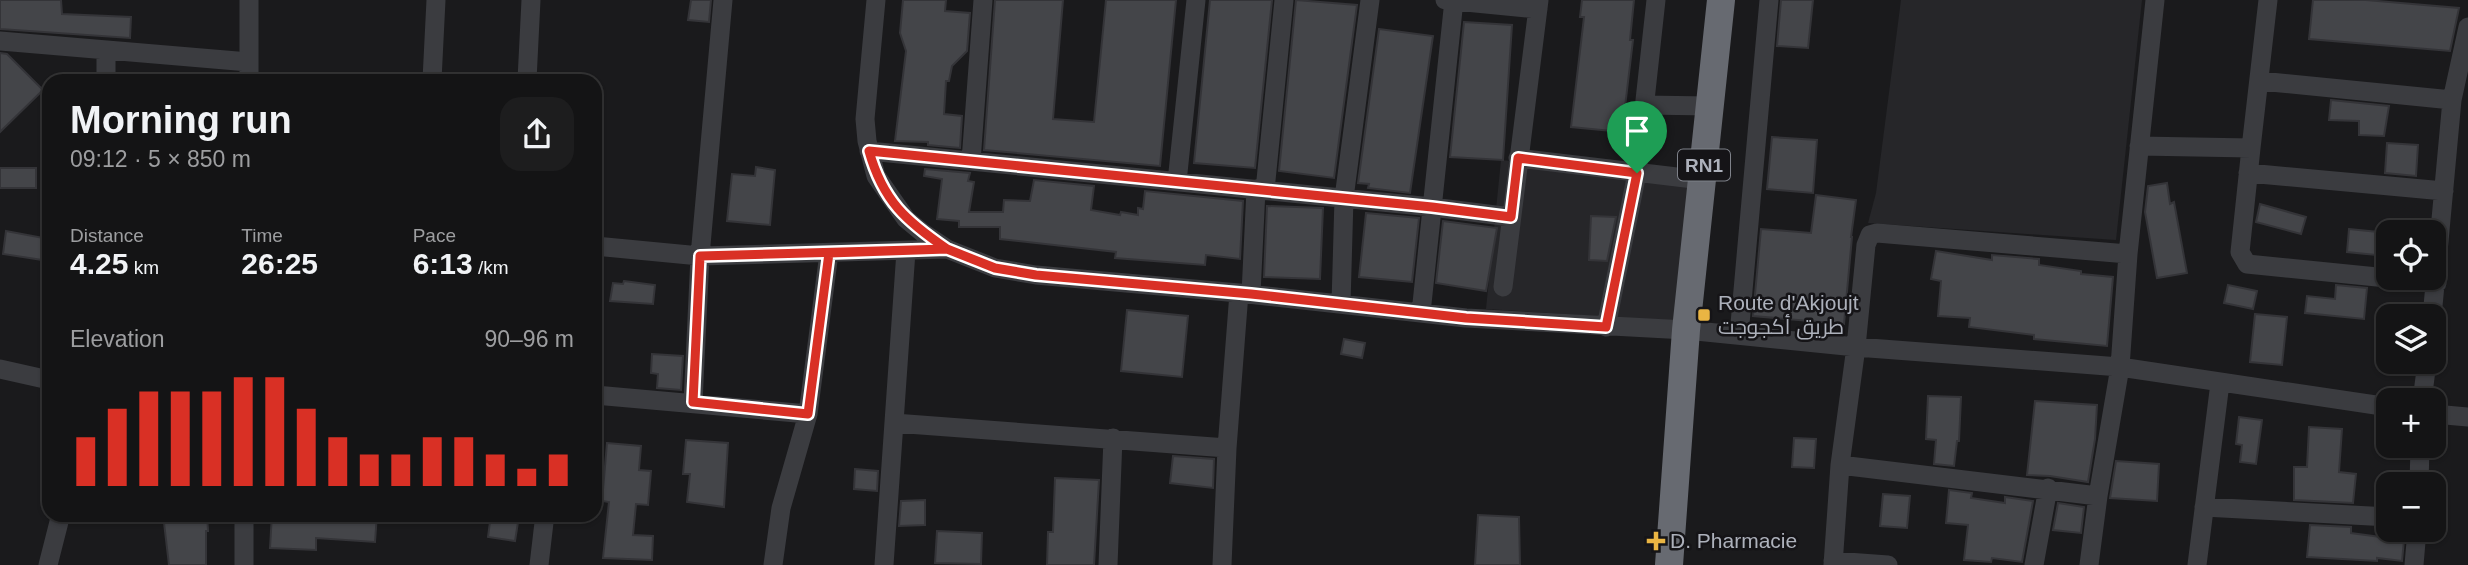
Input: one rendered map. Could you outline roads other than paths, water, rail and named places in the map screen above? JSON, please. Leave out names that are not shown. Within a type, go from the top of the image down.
[{"type":"highway","name":"RN1","points":[[1670,565],[1686,330],[1721,0]]},
{"type":"street","points":[[0,41],[106,51],[249,71],[249,0]]},
{"type":"street","points":[[432,74],[436,0]]},
{"type":"street","points":[[527,74],[531,0]]},
{"type":"street","points":[[693,402],[700,256],[723,0]]},
{"type":"street","points":[[876,0],[865,119],[869,151],[876,176],[906,219],[947,249],[995,268],[1036,275],[1421,313],[1606,327],[1686,330],[1856,347],[2120,367],[2376,405]]},
{"type":"street","points":[[971,161],[982,0]]},
{"type":"street","points":[[1177,182],[1196,0]]},
{"type":"street","points":[[1222,565],[1227,448],[1284,0]]},
{"type":"street","points":[[1341,304],[1344,198],[1370,0]]},
{"type":"street","points":[[1445,0],[1539,5],[1503,287]]},
{"type":"street","points":[[1421,313],[1454,0]]},
{"type":"street","points":[[1606,327],[1637,173],[1656,0]]},
{"type":"street","points":[[1739,335],[1769,0]]},
{"type":"street","points":[[2089,565],[2120,367],[2128,254],[2155,0]]},
{"type":"street","points":[[2268,0],[2240,252],[2247,264],[2376,277]]},
{"type":"street","points":[[2442,220],[2452,100],[2468,27]]},
{"type":"street","points":[[106,51],[106,74]]},
{"type":"street","points":[[2260,81],[2452,100]]},
{"type":"street","points":[[1644,105],[1710,106]]},
{"type":"street","points":[[2140,146],[2251,148]]},
{"type":"street","points":[[869,151],[1511,217]]},
{"type":"street","points":[[1518,158],[1702,180]]},
{"type":"street","points":[[2248,173],[2444,191]]},
{"type":"street","points":[[1888,565],[1833,563],[1840,466],[1866,244],[1870,235],[1877,233],[2128,254]]},
{"type":"street","points":[[602,247],[700,256],[947,249]]},
{"type":"street","points":[[891,565],[884,565],[905,251]]},
{"type":"street","points":[[773,565],[781,508],[808,414],[829,253]]},
{"type":"street","points":[[0,369],[42,378]]},
{"type":"street","points":[[2197,565],[2220,383]]},
{"type":"street","points":[[602,396],[693,402],[808,414]]},
{"type":"street","points":[[2446,415],[2468,417]]},
{"type":"street","points":[[894,423],[1227,448]]},
{"type":"street","points":[[1108,565],[1113,438]]},
{"type":"street","points":[[1840,466],[2048,488],[2098,496]]},
{"type":"street","points":[[2034,565],[2048,488]]},
{"type":"street","points":[[2204,507],[2376,516]]},
{"type":"street","points":[[48,565],[59,522]]},
{"type":"street","points":[[244,522],[244,565]]},
{"type":"street","points":[[539,565],[544,522]]},
{"type":"street","points":[[2414,565],[2416,542]]},
{"type":"place","name":"Route d'Akjoujt طريق أكجوجت","points":[[1704,315]]},
{"type":"place","name":"D. Pharmacie","points":[[1656,541]]}]
